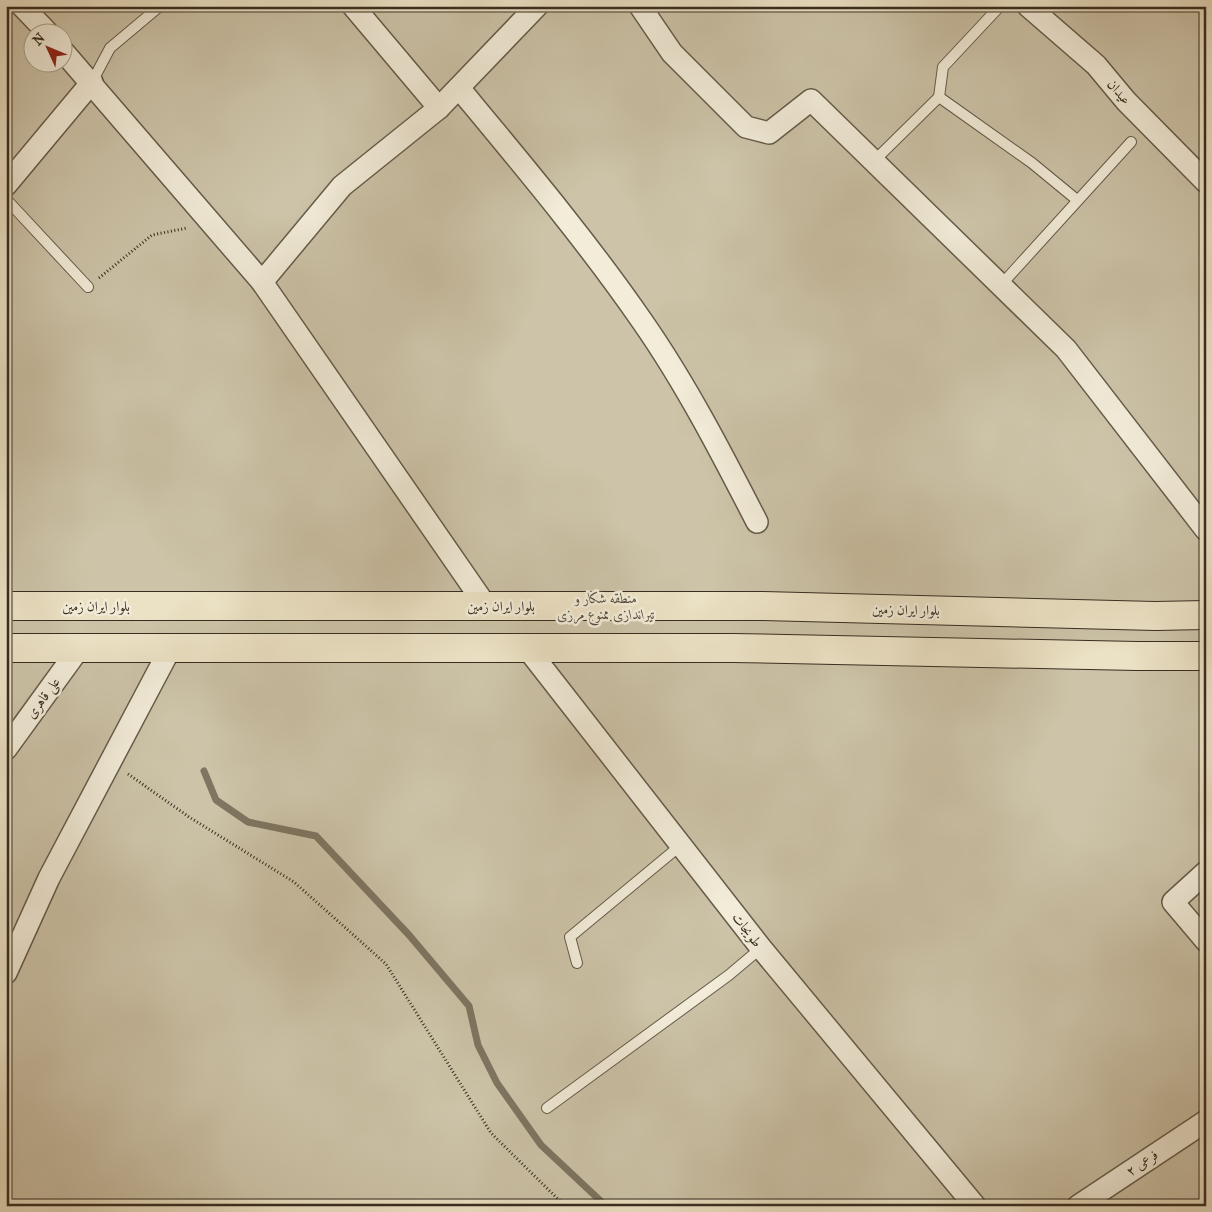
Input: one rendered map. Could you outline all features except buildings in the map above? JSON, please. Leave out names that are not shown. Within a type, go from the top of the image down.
[{"type":"main road","name":"بلوار ایران زمین","points":[[6,606],[754,606],[1155,616],[1206,615]]},
{"type":"main road","points":[[6,648],[733,648],[1206,656]]},
{"type":"street","points":[[22,6],[37,22]]},
{"type":"street","points":[[353,6],[438,108]]},
{"type":"street","points":[[262,282],[342,186],[438,108],[537,6]]},
{"type":"street","points":[[640,6],[672,53],[746,127],[769,133],[811,100],[1066,349],[1206,530]]},
{"type":"street","name":"عیدان","points":[[1028,6],[1096,65],[1126,101],[1206,182]]},
{"type":"street","points":[[72,61],[262,282],[486,606]]},
{"type":"street","points":[[6,185],[92,82]]},
{"type":"street","points":[[459,88],[541,186],[643,322],[712,435],[757,522]]},
{"type":"street","name":"علی قاهری","points":[[6,748],[80,647]]},
{"type":"street","points":[[6,973],[50,878],[171,648]]},
{"type":"street","name":"طویجات","points":[[527,648],[761,948],[975,1206]]},
{"type":"street","points":[[1206,872],[1173,902],[1206,941]]},
{"type":"street","name":"فرعی ۲","points":[[1078,1206],[1206,1121]]},
{"type":"lane","points":[[92,82],[110,48],[160,6]]},
{"type":"lane","points":[[874,162],[939,97],[943,67],[1000,6]]},
{"type":"lane","points":[[939,97],[1032,163],[1077,200]]},
{"type":"lane","points":[[1001,285],[1131,142]]},
{"type":"lane","points":[[6,199],[88,287]]},
{"type":"lane","points":[[577,963],[570,937],[681,845]]},
{"type":"lane","points":[[547,1108],[729,975],[761,948]]},
{"type":"path","points":[[88,287],[152,235],[212,224]]},
{"type":"path","points":[[111,762],[188,817],[294,882],[386,964],[491,1133],[564,1206]]},
{"type":"green space","name":"منطقه شکار و تیراندازی ممنوع مرزی","points":[[6,6],[1206,6],[1206,1206],[6,1206]]},
{"type":"waterway","points":[[204,771],[216,800],[248,822],[316,836],[409,935],[469,1006],[478,1045],[497,1083],[541,1145],[606,1206]]}]
